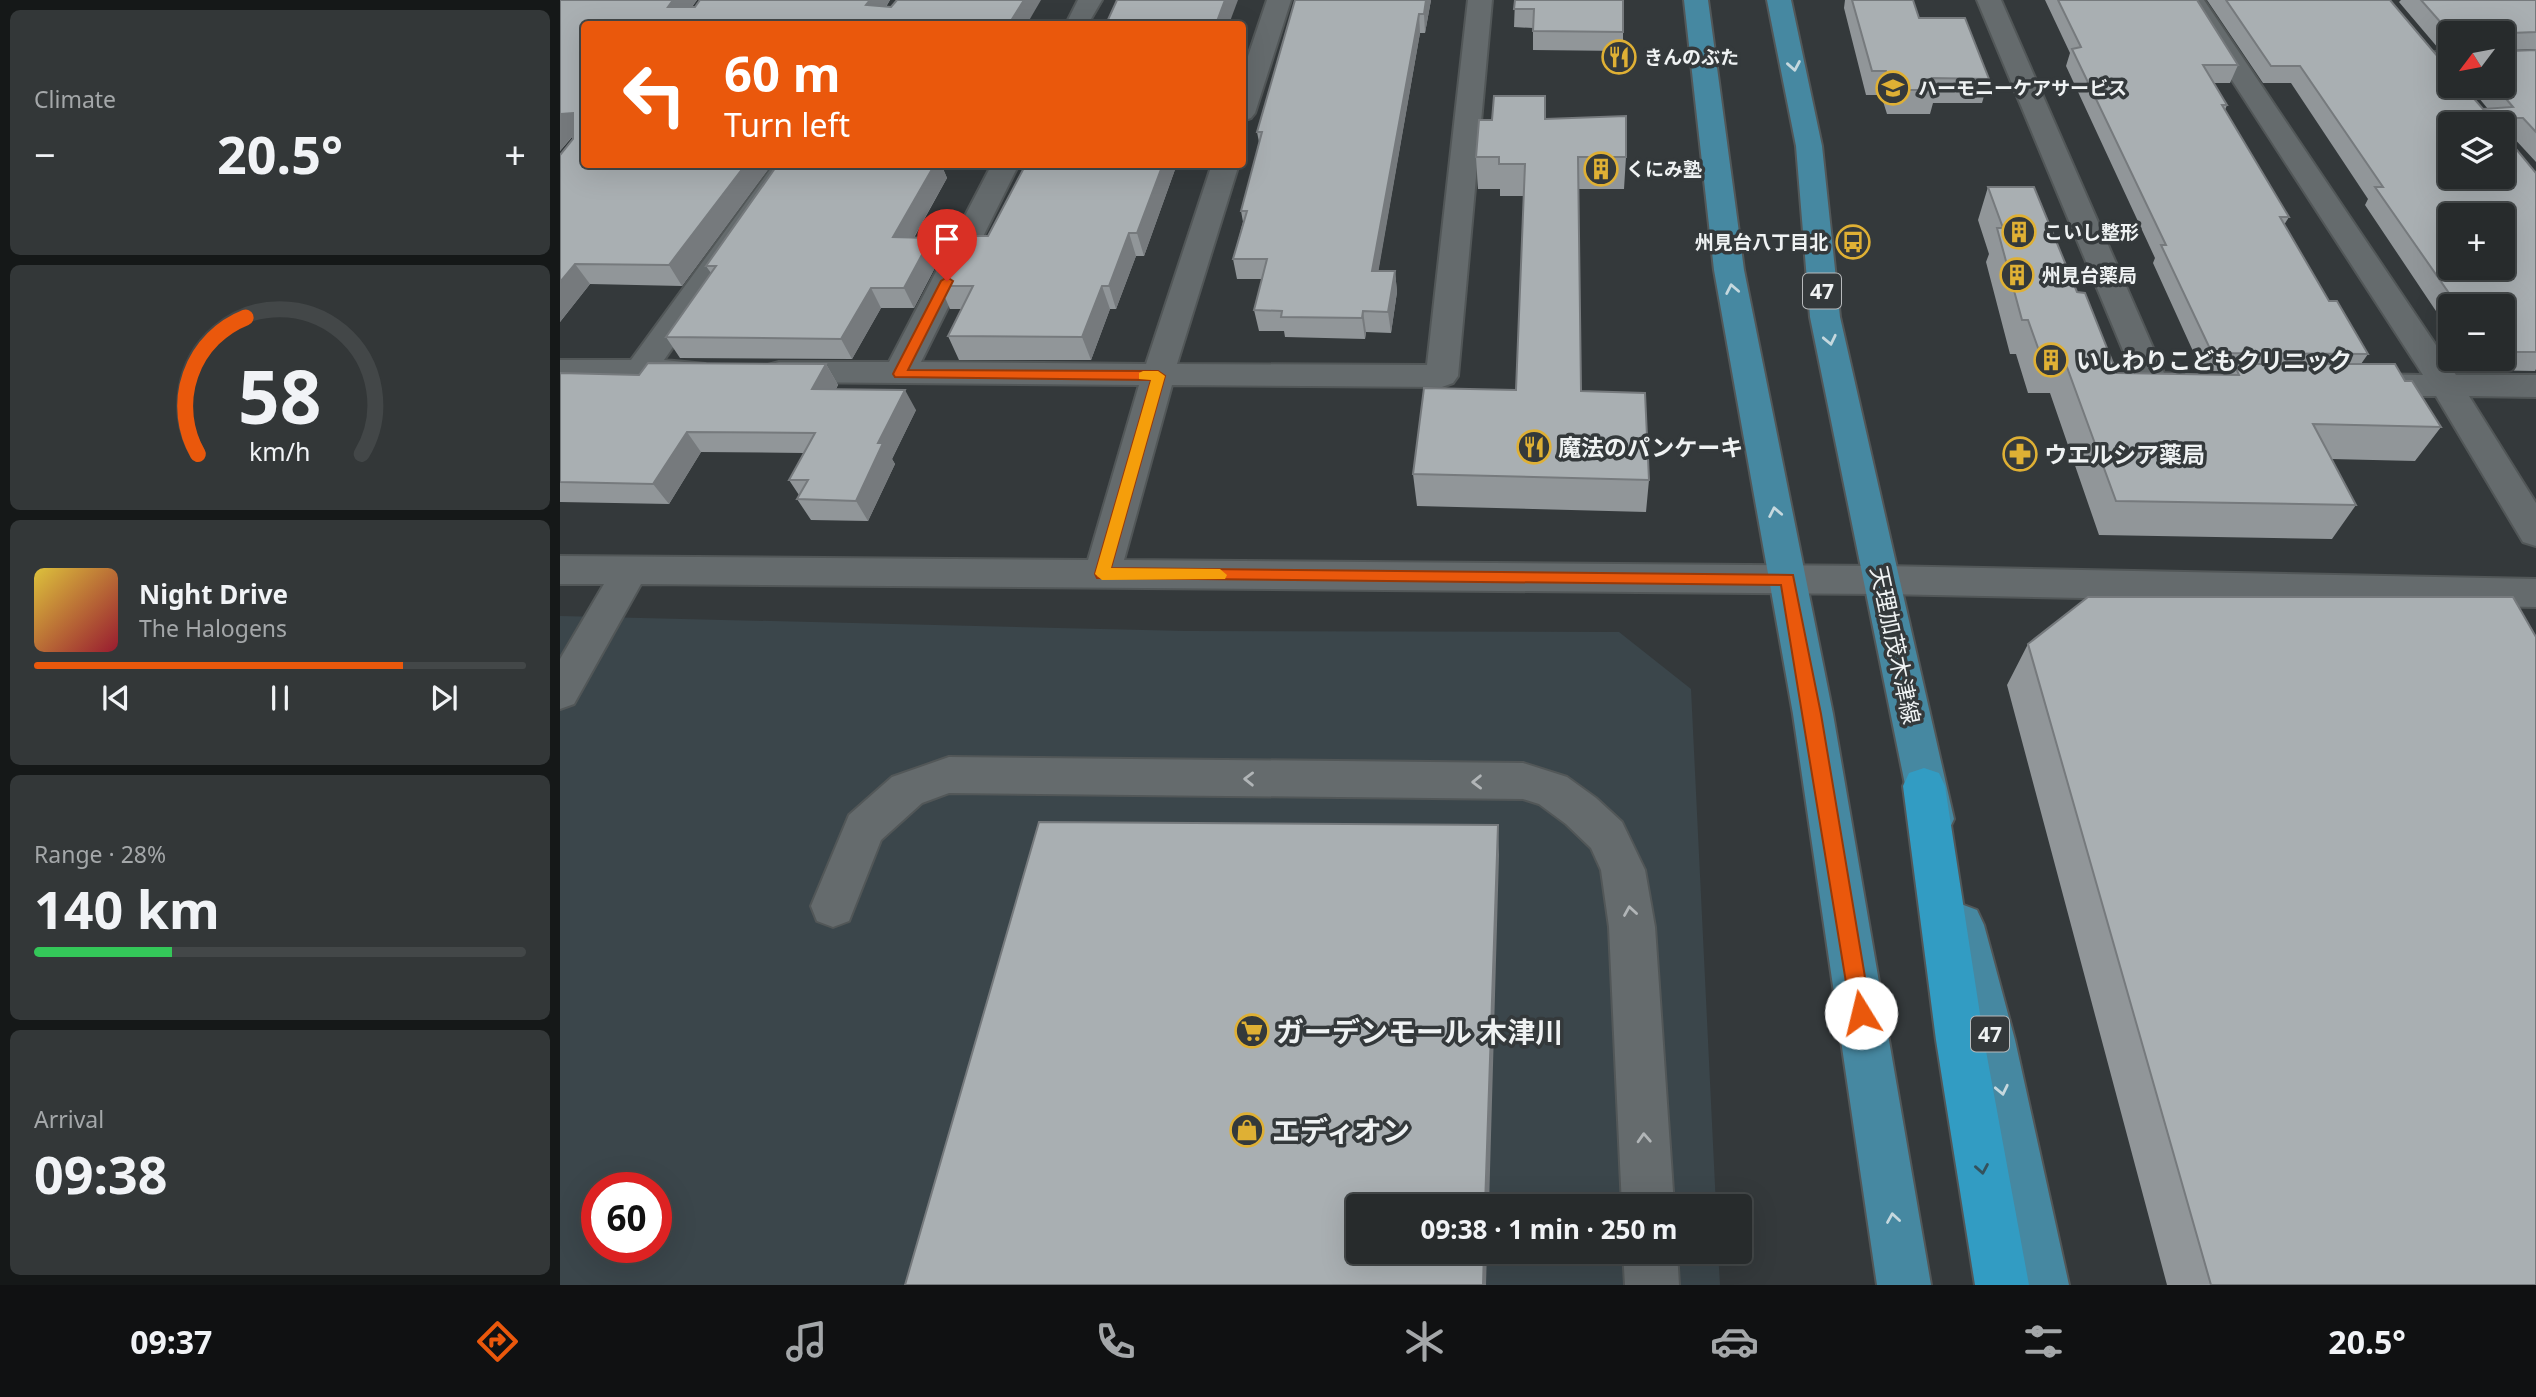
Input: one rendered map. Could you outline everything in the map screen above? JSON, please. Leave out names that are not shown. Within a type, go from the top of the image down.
[{"type":"highway","points":[[1924,786],[1960,1040],[2002,1285]]},
{"type":"main road","points":[[1696,0],[1729,270],[1813,714],[1904,1285]]},
{"type":"main road","name":"天理加茂木津線","points":[[1779,0],[1788,32],[1809,146],[1825,317],[1883,580],[1924,786],[1991,1040],[2042,1285]]},
{"type":"street","points":[[1079,21],[1090,0]]},
{"type":"street","points":[[1246,101],[1279,0]]},
{"type":"street","points":[[560,370],[1442,376],[1480,0]]},
{"type":"street","points":[[1989,0],[2153,384],[2222,384]]},
{"type":"street","points":[[2192,0],[2446,386],[2536,533]]},
{"type":"street","points":[[2414,39],[2438,57]]},
{"type":"street","points":[[640,371],[785,168]]},
{"type":"street","points":[[900,374],[1004,168]]},
{"type":"street","points":[[1102,574],[1158,376],[1225,168]]},
{"type":"street","points":[[2334,385],[2536,386]]},
{"type":"street","points":[[560,570],[1883,580],[2536,593]]},
{"type":"street","points":[[560,693],[607,616],[629,571]]},
{"type":"street","points":[[833,906],[864,828],[907,790],[949,775],[1523,781],[1552,790],[1607,835],[1623,870],[1632,927],[1646,1194]]},
{"type":"street","points":[[1651,1264],[1652,1285]]},
{"type":"shaded area","points":[[560,616],[1187,631],[1619,632],[1691,689],[1715,1194],[1346,1194],[1346,1264],[1719,1264],[1720,1285],[560,1285]]},
{"type":"building","points":[[560,0],[673,0],[668,7],[695,7],[700,0],[870,0],[866,5],[891,7],[897,0],[1024,0],[1011,21],[581,21],[581,168],[743,168],[669,265],[575,264],[560,282],[560,155],[573,139],[573,113],[560,116]]},
{"type":"building","points":[[1117,0],[1225,0],[1217,21],[1107,21]]},
{"type":"building","points":[[1295,0],[1426,0],[1424,14],[1419,14],[1372,271],[1395,271],[1388,312],[1363,311],[1362,318],[1281,317],[1282,311],[1254,310],[1267,259],[1233,259],[1247,211],[1241,211],[1262,132],[1257,132]]},
{"type":"building","points":[[1515,0],[1623,0],[1623,32],[1533,31],[1534,9],[1514,9]]},
{"type":"building","points":[[1852,0],[1913,0],[1919,18],[1965,18],[1989,79],[1932,78],[1936,90],[1892,90],[1886,71],[1872,71]]},
{"type":"building","points":[[2058,0],[2197,0],[2238,65],[2203,65],[2227,105],[2222,105],[2289,217],[2280,217],[2329,301],[2337,301],[2368,354],[2212,353],[2161,245],[2166,245],[2072,49],[2081,47]]},
{"type":"building","points":[[2226,0],[2390,0],[2438,57],[2438,98],[2473,98],[2483,109],[2513,107],[2505,98],[2515,98],[2515,51],[2536,50],[2536,132],[2523,118],[2515,118],[2515,112],[2438,112],[2438,189],[2515,189],[2515,148],[2536,173],[2536,352],[2515,352],[2515,294],[2450,294],[2440,280],[2515,280],[2515,203],[2438,203],[2438,277],[2375,187],[2383,187],[2300,66],[2271,66]]},
{"type":"building","points":[[2421,0],[2536,0],[2536,32],[2515,33],[2515,21],[2439,21]]},
{"type":"building","points":[[1494,96],[1545,96],[1545,119],[1626,116],[1626,157],[1578,157],[1581,391],[1645,393],[1649,480],[1413,474],[1424,388],[1516,390],[1525,164],[1499,164],[1499,157],[1476,157],[1479,120],[1492,120]]},
{"type":"building","points":[[775,168],[933,168],[893,237],[931,238],[904,288],[871,288],[841,339],[666,337],[716,266],[706,266]]},
{"type":"building","points":[[1024,168],[1161,168],[1137,233],[1129,233],[1109,286],[1102,286],[1082,337],[948,336],[973,286],[940,286],[965,236],[988,236]]},
{"type":"building","points":[[1988,187],[2034,187],[2077,292],[2085,293],[2117,373],[2239,375],[2234,364],[2395,364],[2405,381],[2412,381],[2441,427],[2313,424],[2356,505],[2116,501],[2064,359],[2042,359],[2028,320],[2022,320],[1997,228],[2003,228]]},
{"type":"building","points":[[648,363],[826,364],[812,389],[905,390],[878,443],[883,443],[856,501],[797,499],[808,480],[789,480],[815,433],[687,432],[653,484],[560,482],[560,373],[639,375]]},
{"type":"building","points":[[2088,597],[2513,597],[2536,637],[2536,1285],[2211,1285],[2028,644]]},
{"type":"building","name":"ガーデンモール 木津川","points":[[1039,822],[1498,825],[1485,1194],[1346,1194],[1346,1264],[1484,1264],[1483,1285],[905,1285]]},
{"type":"slow traffic","points":[[1143,376],[1158,376],[1102,574],[1220,575]]},
{"type":"place","name":"きんのぶた","points":[[1619,57]]},
{"type":"place","name":"ハーモニーケアサービス","points":[[1893,88]]},
{"type":"place","name":"くにみ塾","points":[[1601,169]]},
{"type":"place","name":"こいし整形","points":[[2019,232]]},
{"type":"place","name":"州見台八丁目北","points":[[1853,242]]},
{"type":"place","name":"州見台薬局","points":[[2017,275]]},
{"type":"place","name":"いしわりこどもクリニック","points":[[2051,360]]},
{"type":"place","name":"魔法のパンケーキ","points":[[1534,447]]},
{"type":"place","name":"ウエルシア薬局","points":[[2020,454]]},
{"type":"place","name":"ガーデンモール 木津川","points":[[1252,1031]]},
{"type":"place","name":"エディオン","points":[[1247,1130]]},
{"type":"route","points":[[947,281],[900,374],[1158,376],[1102,574],[1788,579],[1813,714],[1861,1013]]}]
